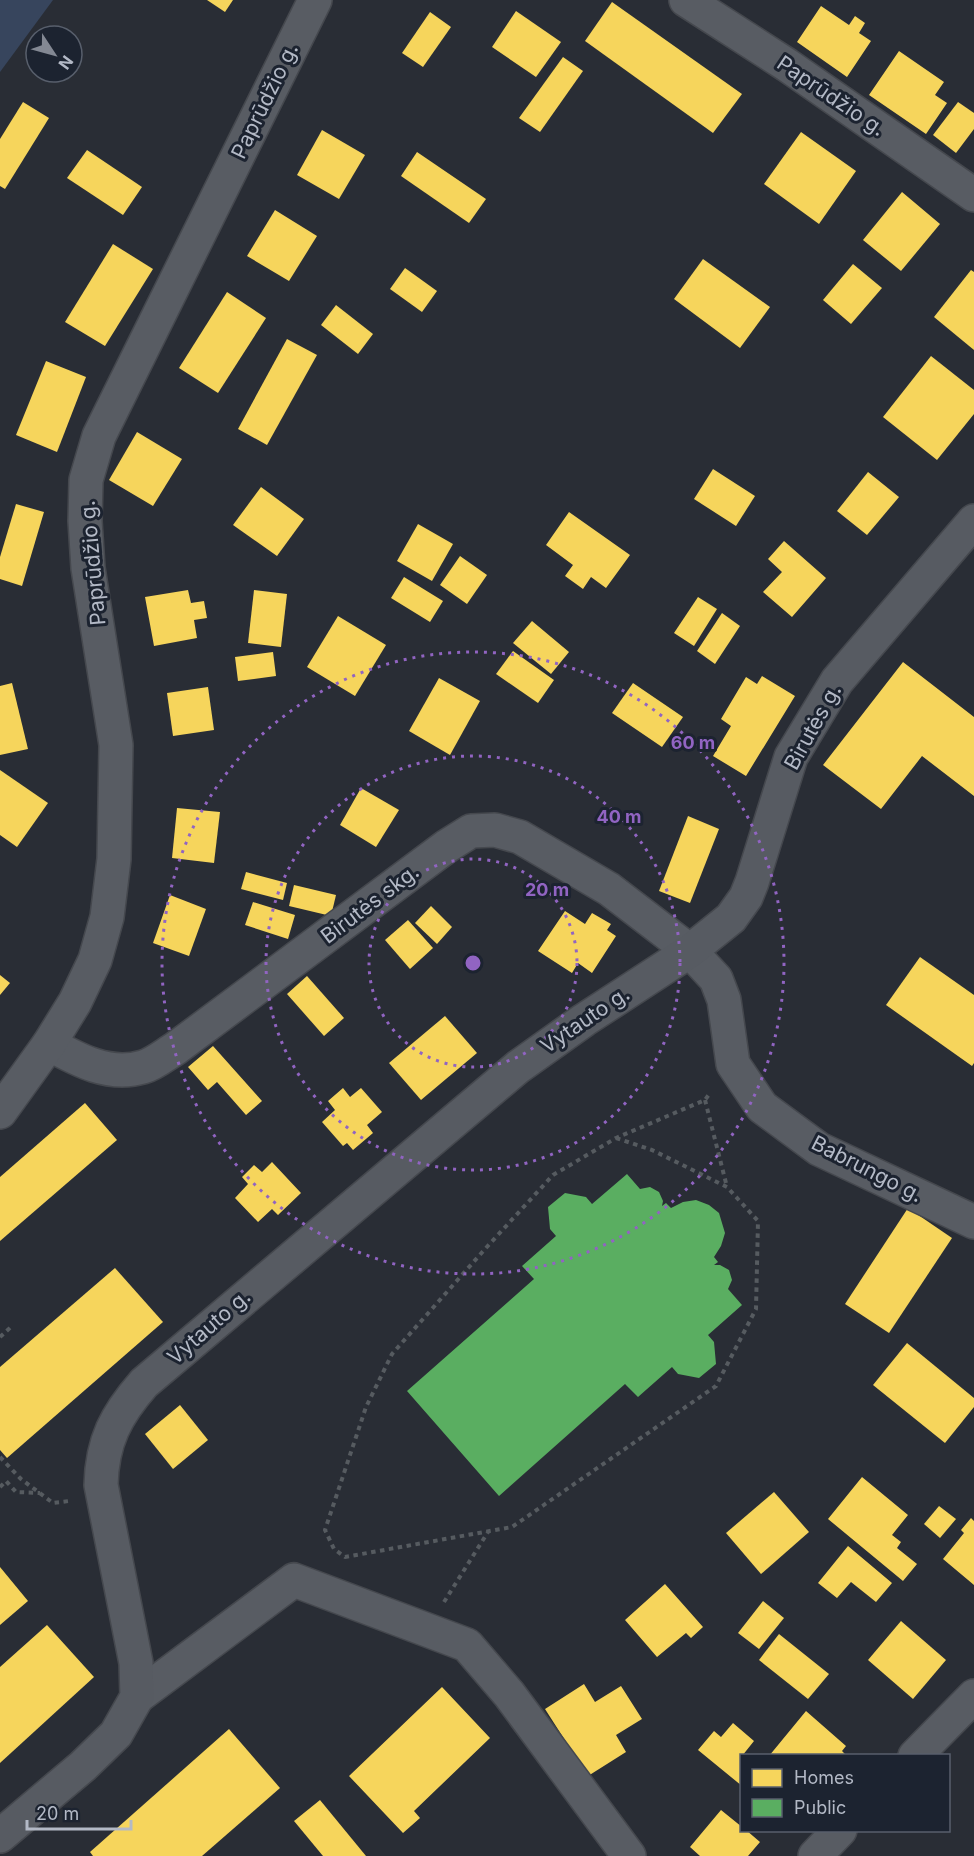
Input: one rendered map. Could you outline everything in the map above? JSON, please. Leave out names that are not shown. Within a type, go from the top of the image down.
[{"type":"main road","name":"Birutės g.","points":[[690,951],[731,918],[746,897],[791,757],[837,681],[974,521]]},
{"type":"main road","name":"Vytauto g.","points":[[137,1697],[136,1663],[101,1485],[102,1462],[111,1431],[125,1405],[144,1383],[518,1067],[584,1020],[690,951]]},
{"type":"main road","points":[[0,1836],[84,1766],[116,1734],[137,1697]]},
{"type":"street","name":"Paprūdžio g.","points":[[0,1112],[49,1044],[75,1002],[95,960],[107,917],[114,859],[116,745],[88,568],[85,521],[86,480],[99,436],[315,0]]},
{"type":"street","name":"Paprūdžio g.","points":[[686,0],[787,66],[974,195]]},
{"type":"street","name":"Birutės skg.","points":[[49,1044],[99,1068],[123,1071],[145,1066],[176,1048],[447,846],[471,831],[495,830],[520,837],[609,889],[690,951]]},
{"type":"street","name":"Babrungo g.","points":[[690,951],[716,978],[724,1000],[734,1064],[762,1107],[819,1149],[974,1222]]},
{"type":"street","points":[[137,1697],[294,1580],[466,1645],[509,1694],[629,1856]]},
{"type":"street","points":[[916,1754],[974,1696]]},
{"type":"street","points":[[814,1856],[838,1832]]},
{"type":"path","points":[[616,1138],[652,1150],[727,1187],[758,1221],[756,1309],[716,1386],[512,1527],[345,1557],[334,1550],[325,1530],[366,1407],[392,1354],[553,1175],[616,1138],[705,1101],[734,1064]]},
{"type":"path","points":[[705,1101],[727,1187]]},
{"type":"path","points":[[0,1337],[12,1326]]},
{"type":"path","points":[[0,1457],[21,1479],[53,1503],[103,1497]]},
{"type":"path","points":[[0,1487],[6,1481],[16,1492],[40,1493]]},
{"type":"path","points":[[428,1630],[488,1531]]},
{"type":"water","points":[[0,0],[53,0],[35,24],[24,24],[24,39],[0,72]]},
{"type":"building: Homes","points":[[207,0],[233,0],[225,12]]},
{"type":"building: Homes","points":[[612,2],[742,94],[713,133],[585,41]]},
{"type":"building: Homes","points":[[821,6],[849,25],[855,16],[865,23],[859,33],[871,41],[847,77],[797,42]]},
{"type":"building: Homes","points":[[516,11],[561,42],[536,77],[492,47]]},
{"type":"building: Homes","points":[[430,12],[451,27],[423,67],[402,53]]},
{"type":"building: Homes","points":[[899,51],[944,82],[935,95],[947,103],[926,134],[869,95]]},
{"type":"building: Homes","points":[[563,57],[583,71],[540,132],[519,118]]},
{"type":"building: Homes","points":[[23,102],[49,118],[5,189],[0,186],[0,139]]},
{"type":"building: Homes","points":[[958,102],[974,113],[974,129],[956,153],[933,135]]},
{"type":"building: Homes","points":[[322,130],[365,155],[339,199],[297,175]]},
{"type":"building: Homes","points":[[801,132],[856,171],[819,224],[764,184]]},
{"type":"building: Homes","points":[[87,150],[142,187],[123,215],[67,178]]},
{"type":"building: Homes","points":[[417,152],[486,199],[469,223],[401,176]]},
{"type":"building: Homes","points":[[902,192],[940,224],[901,271],[863,240]]},
{"type":"building: Homes","points":[[275,210],[317,236],[289,281],[247,256]]},
{"type":"building: Homes","points":[[113,244],[153,269],[105,346],[65,322]]},
{"type":"building: Homes","points":[[703,259],[770,307],[740,348],[674,299]]},
{"type":"building: Homes","points":[[853,264],[882,288],[851,324],[823,300]]},
{"type":"building: Homes","points":[[405,268],[437,291],[422,312],[390,289]]},
{"type":"building: Homes","points":[[971,270],[974,272],[974,350],[934,317]]},
{"type":"building: Homes","points":[[227,292],[266,318],[218,393],[179,368]]},
{"type":"building: Homes","points":[[336,305],[373,334],[358,354],[321,325]]},
{"type":"building: Homes","points":[[287,339],[317,355],[267,445],[238,429]]},
{"type":"building: Homes","points":[[931,356],[974,390],[974,414],[937,460],[883,417]]},
{"type":"building: Homes","points":[[46,361],[86,377],[57,452],[16,435]]},
{"type":"building: Homes","points":[[137,432],[182,459],[153,506],[109,480]]},
{"type":"building: Homes","points":[[713,469],[755,496],[736,526],[694,499]]},
{"type":"building: Homes","points":[[868,472],[899,497],[867,535],[837,511]]},
{"type":"building: Homes","points":[[261,487],[304,519],[277,556],[233,525]]},
{"type":"building: Homes","points":[[16,504],[44,512],[22,586],[0,579],[0,557]]},
{"type":"building: Homes","points":[[569,512],[630,555],[606,588],[591,577],[583,589],[565,576],[573,565],[546,545]]},
{"type":"building: Homes","points":[[418,524],[453,544],[432,581],[397,561]]},
{"type":"building: Homes","points":[[784,541],[826,578],[792,617],[763,592],[782,572],[768,559]]},
{"type":"building: Homes","points":[[460,556],[487,575],[467,604],[440,585]]},
{"type":"building: Homes","points":[[404,577],[443,601],[430,622],[391,598]]},
{"type":"building: Homes","points":[[188,590],[191,603],[204,601],[207,618],[194,620],[197,638],[154,646],[145,597]]},
{"type":"building: Homes","points":[[254,590],[287,594],[281,647],[248,643]]},
{"type":"building: Homes","points":[[698,597],[717,609],[694,646],[674,633]]},
{"type":"building: Homes","points":[[722,613],[740,626],[715,664],[697,651]]},
{"type":"building: Homes","points":[[338,616],[386,645],[355,696],[307,667]]},
{"type":"building: Homes","points":[[532,621],[569,652],[551,674],[513,643]]},
{"type":"building: Homes","points":[[513,651],[554,680],[538,703],[496,674]]},
{"type":"building: Homes","points":[[273,652],[276,676],[238,681],[235,657]]},
{"type":"building: Homes","points":[[903,662],[974,717],[974,796],[922,756],[881,809],[823,765]]},
{"type":"building: Homes","points":[[762,676],[795,696],[746,776],[713,756],[731,726],[721,719],[746,677],[757,684]]},
{"type":"building: Homes","points":[[439,678],[480,701],[450,755],[409,731]]},
{"type":"building: Homes","points":[[12,683],[28,749],[0,755],[0,686]]},
{"type":"building: Homes","points":[[633,683],[683,717],[662,747],[612,713]]},
{"type":"building: Homes","points":[[208,687],[214,730],[173,736],[167,693]]},
{"type":"building: Homes","points":[[0,770],[48,803],[17,847],[0,835]]},
{"type":"building: Homes","points":[[361,788],[399,810],[376,847],[340,825]]},
{"type":"building: Homes","points":[[177,808],[220,812],[214,863],[172,858]]},
{"type":"building: Homes","points":[[688,816],[719,829],[690,903],[659,891]]},
{"type":"building: Homes","points":[[246,872],[287,883],[283,900],[241,889]]},
{"type":"building: Homes","points":[[294,885],[336,895],[331,916],[289,906]]},
{"type":"building: Homes","points":[[170,895],[206,909],[189,956],[153,943]]},
{"type":"building: Homes","points":[[253,902],[295,915],[288,939],[245,925]]},
{"type":"building: Homes","points":[[431,906],[452,927],[437,944],[415,923]]},
{"type":"building: Homes","points":[[565,911],[585,924],[592,913],[611,924],[607,930],[616,936],[592,973],[578,963],[572,973],[538,951]]},
{"type":"building: Homes","points":[[408,920],[433,948],[410,969],[385,940]]},
{"type":"building: Homes","points":[[920,957],[974,995],[974,1063],[972,1066],[886,1005]]},
{"type":"building: Homes","points":[[0,975],[10,983],[0,995]]},
{"type":"building: Homes","points":[[307,976],[344,1018],[324,1036],[287,994]]},
{"type":"building: Homes","points":[[445,1016],[477,1053],[421,1100],[389,1063]]},
{"type":"building: Homes","points":[[213,1046],[262,1101],[246,1115],[217,1082],[208,1090],[188,1067]]},
{"type":"building: Homes","points":[[343,1088],[350,1097],[361,1088],[382,1112],[367,1125],[373,1133],[353,1150],[347,1143],[343,1146],[322,1122],[335,1110],[328,1101]]},
{"type":"building: Homes","points":[[85,1103],[117,1140],[0,1241],[0,1177]]},
{"type":"building: Homes","points":[[272,1162],[301,1193],[278,1215],[272,1209],[258,1222],[235,1198],[248,1184],[242,1177],[254,1165],[262,1172]]},
{"type":"building: Homes","points":[[908,1208],[952,1238],[889,1333],[845,1304]]},
{"type":"building: Homes","points":[[115,1268],[163,1322],[7,1458],[0,1450],[0,1367]]},
{"type":"building: Homes","points":[[907,1343],[974,1398],[974,1407],[945,1443],[873,1385]]},
{"type":"building: Homes","points":[[180,1405],[208,1440],[173,1469],[145,1434]]},
{"type":"building: Homes","points":[[862,1477],[908,1515],[892,1535],[901,1542],[897,1548],[917,1564],[903,1581],[828,1519]]},
{"type":"building: Homes","points":[[774,1492],[809,1532],[761,1574],[726,1533]]},
{"type":"building: Homes","points":[[939,1506],[956,1519],[940,1538],[924,1524]]},
{"type":"building: Homes","points":[[971,1518],[974,1521],[974,1585],[943,1559],[964,1533],[961,1530]]},
{"type":"building: Homes","points":[[848,1546],[892,1583],[876,1602],[851,1582],[837,1598],[818,1583]]},
{"type":"building: Homes","points":[[0,1567],[28,1601],[0,1625]]},
{"type":"building: Homes","points":[[665,1584],[703,1627],[691,1638],[686,1633],[657,1657],[625,1620]]},
{"type":"building: Homes","points":[[763,1601],[784,1618],[759,1649],[738,1633]]},
{"type":"building: Homes","points":[[901,1621],[946,1660],[913,1699],[868,1660]]},
{"type":"building: Homes","points":[[47,1625],[94,1677],[0,1763],[0,1667]]},
{"type":"building: Homes","points":[[779,1634],[829,1674],[808,1699],[759,1660]]},
{"type":"building: Homes","points":[[584,1684],[595,1702],[621,1686],[642,1719],[616,1735],[626,1752],[588,1776],[545,1709]]},
{"type":"building: Homes","points":[[442,1687],[490,1738],[414,1811],[420,1818],[403,1833],[349,1776]]},
{"type":"building: Homes","points":[[806,1711],[846,1746],[842,1751],[845,1754],[771,1754]]},
{"type":"building: Homes","points":[[733,1723],[754,1741],[744,1754],[740,1754],[740,1784],[698,1750],[714,1731],[721,1737]]},
{"type":"building: Homes","points":[[229,1729],[280,1788],[202,1856],[93,1856],[90,1852]]},
{"type":"building: Homes","points":[[320,1800],[366,1856],[323,1856],[294,1821]]},
{"type":"building: Homes","points":[[721,1810],[740,1825],[740,1832],[748,1832],[760,1842],[748,1856],[700,1856],[690,1847]]},
{"type":"building: Public","points":[[627,1174],[640,1189],[650,1187],[659,1192],[663,1201],[662,1206],[666,1203],[671,1208],[683,1202],[696,1200],[709,1205],[719,1213],[725,1233],[714,1257],[718,1262],[714,1265],[720,1265],[729,1270],[732,1280],[728,1289],[742,1305],[708,1335],[714,1342],[716,1364],[699,1378],[678,1374],[672,1367],[638,1397],[625,1384],[499,1496],[407,1391],[534,1279],[522,1266],[556,1236],[550,1229],[548,1207],[565,1193],[586,1197],[592,1204]]}]
